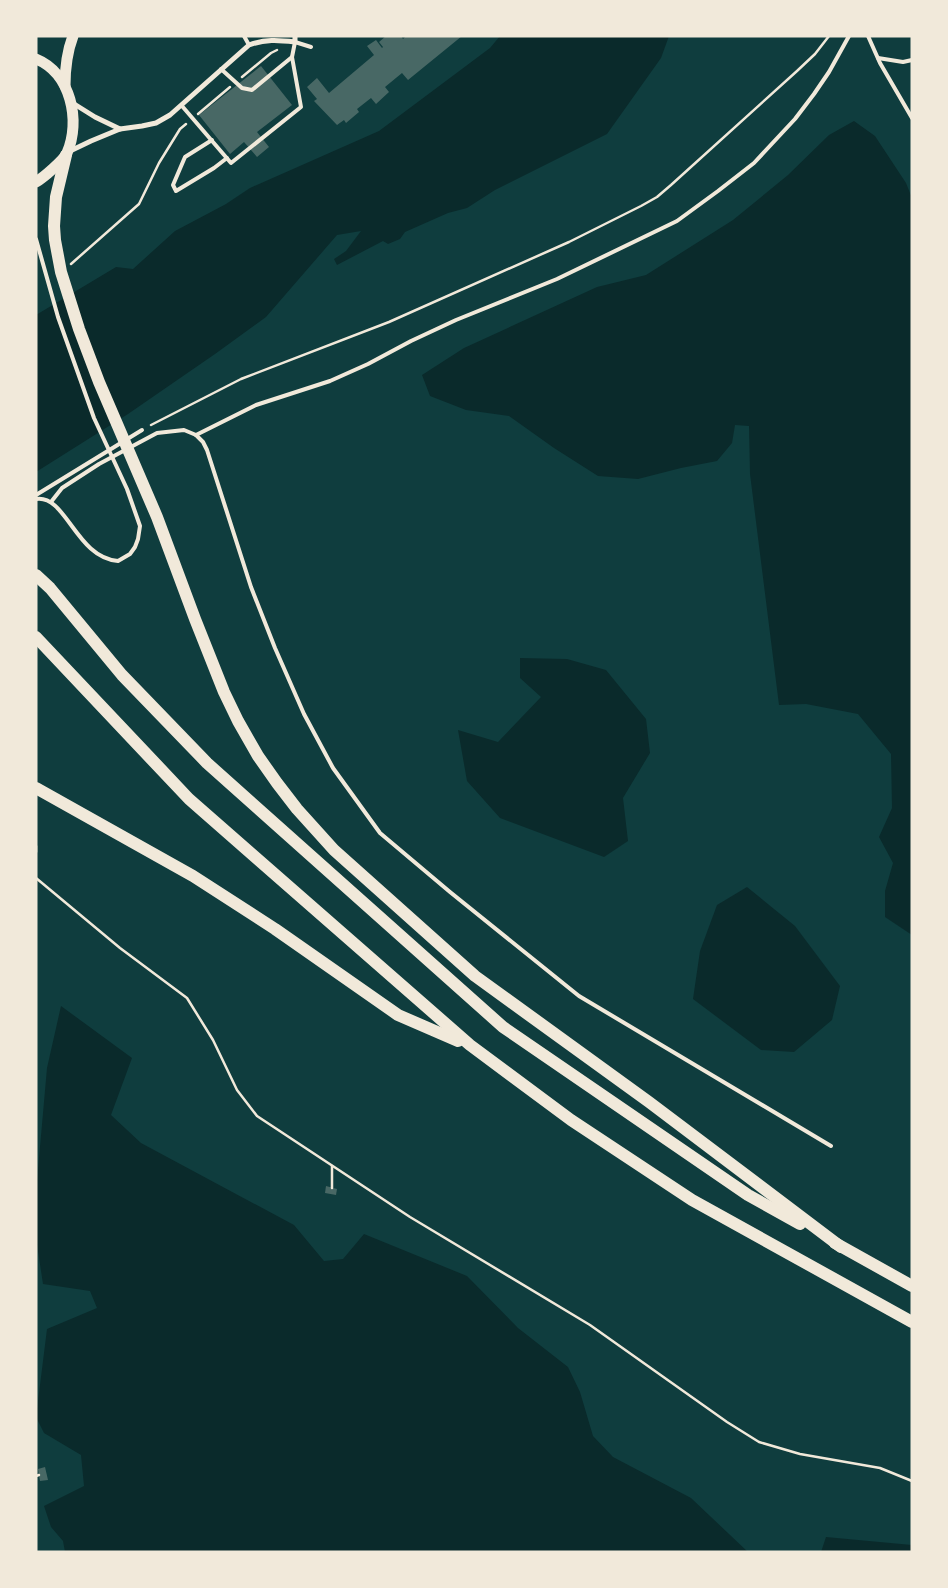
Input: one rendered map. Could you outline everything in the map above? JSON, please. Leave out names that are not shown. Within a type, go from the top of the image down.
[{"type":"highway","points":[[65,86],[66,65],[73,36]]},
{"type":"highway","points":[[36,59],[51,69],[65,86],[71,102],[73,125],[56,197],[54,226],[61,272],[79,329],[99,382],[156,517],[198,628],[238,720],[258,756],[297,809],[334,850],[474,976],[649,1102],[841,1247]]},
{"type":"highway","points":[[36,182],[66,154]]},
{"type":"highway","points":[[36,574],[50,588],[122,675],[206,763],[503,1027],[748,1195],[912,1286]]},
{"type":"highway","points":[[36,638],[189,799],[470,1045],[571,1120],[692,1200],[912,1322]]},
{"type":"highway","points":[[36,788],[193,876],[275,929],[398,1015],[470,1045]]},
{"type":"street","points":[[66,154],[120,129],[156,123],[170,115],[249,45],[274,39],[295,39]]},
{"type":"street","points":[[71,102],[94,117],[120,129]]},
{"type":"lane","points":[[244,36],[249,45]]},
{"type":"lane","points":[[196,435],[256,405],[330,381],[456,320],[557,280],[677,221],[718,192],[754,163],[795,119],[829,72],[849,36]]},
{"type":"lane","points":[[868,36],[878,58],[912,118]]},
{"type":"lane","points":[[182,106],[231,163],[301,107],[292,57],[295,39],[311,47]]},
{"type":"lane","points":[[221,69],[242,88],[252,90],[292,57]]},
{"type":"lane","points":[[878,58],[903,62],[912,60]]},
{"type":"lane","points":[[212,140],[185,158],[173,185],[176,191],[227,158]]},
{"type":"lane","points":[[36,499],[41,498],[51,502],[62,512],[82,541],[97,555],[111,561],[118,561],[130,554],[135,547],[140,526],[127,489],[94,418],[48,284],[37,241]]},
{"type":"lane","points":[[36,495],[142,430]]},
{"type":"lane","points":[[51,502],[62,488],[99,464],[157,433],[184,430],[196,435],[203,442],[207,450],[251,587],[304,714],[333,768],[380,833],[579,996],[831,1146]]},
{"type":"path","points":[[142,430],[240,378],[389,322],[569,242],[657,197],[797,71],[815,54],[829,36]]},
{"type":"path","points":[[66,266],[73,263],[139,204],[159,163],[180,129],[270,53],[295,39]]},
{"type":"path","points":[[36,846],[36,852]]},
{"type":"path","points":[[36,878],[120,948],[187,998],[213,1040],[237,1090],[257,1116],[410,1217],[590,1325],[727,1422],[760,1442],[800,1454],[880,1468],[912,1481]]},
{"type":"path","points":[[332,1166],[332,1188]]},
{"type":"water","points":[[500,36],[669,36],[661,58],[607,134],[495,190],[467,208],[448,213],[405,232],[400,239],[388,244],[383,241],[337,265],[334,259],[346,251],[361,231],[337,235],[266,317],[128,414],[36,472],[36,315],[116,267],[133,269],[175,231],[226,204],[250,188],[379,131],[490,48]]},
{"type":"water","points":[[854,121],[875,136],[906,183],[912,198],[912,935],[885,917],[885,891],[893,863],[879,837],[892,808],[891,754],[858,714],[806,704],[779,705],[750,474],[749,426],[735,425],[732,443],[717,461],[638,479],[598,476],[509,416],[466,410],[430,396],[422,375],[464,348],[597,287],[646,275],[733,220],[788,175],[829,135]]},
{"type":"water","points":[[520,658],[567,659],[606,670],[646,719],[650,753],[623,798],[628,841],[604,857],[500,818],[467,781],[458,730],[498,742],[541,697],[520,678]]},
{"type":"water","points":[[747,887],[795,926],[840,986],[832,1020],[794,1052],[761,1050],[693,999],[700,951],[717,905]]},
{"type":"water","points":[[61,1006],[132,1058],[111,1115],[141,1143],[294,1225],[324,1261],[343,1259],[364,1234],[467,1276],[518,1328],[568,1367],[580,1392],[593,1436],[613,1457],[691,1498],[748,1552],[65,1552],[63,1541],[51,1527],[44,1506],[84,1486],[81,1455],[44,1433],[36,1417],[47,1329],[97,1308],[90,1291],[43,1284],[36,1238],[36,1192],[47,1068]]},
{"type":"water","points":[[826,1537],[912,1545],[912,1552],[821,1552]]},
{"type":"building","points":[[386,36],[401,36],[403,39],[406,36],[462,36],[408,80],[402,73],[385,87],[389,92],[376,104],[371,98],[357,109],[359,112],[346,123],[344,120],[337,125],[314,101],[317,99],[307,87],[317,78],[329,93],[374,55],[367,46],[376,40],[382,48],[379,42]]},
{"type":"building","points":[[261,66],[292,105],[257,132],[269,147],[257,157],[244,142],[230,154],[199,115]]},
{"type":"building","points":[[326,1186],[337,1189],[336,1195],[325,1193]]},
{"type":"building","points":[[45,1467],[48,1480],[40,1481],[38,1469]]}]
